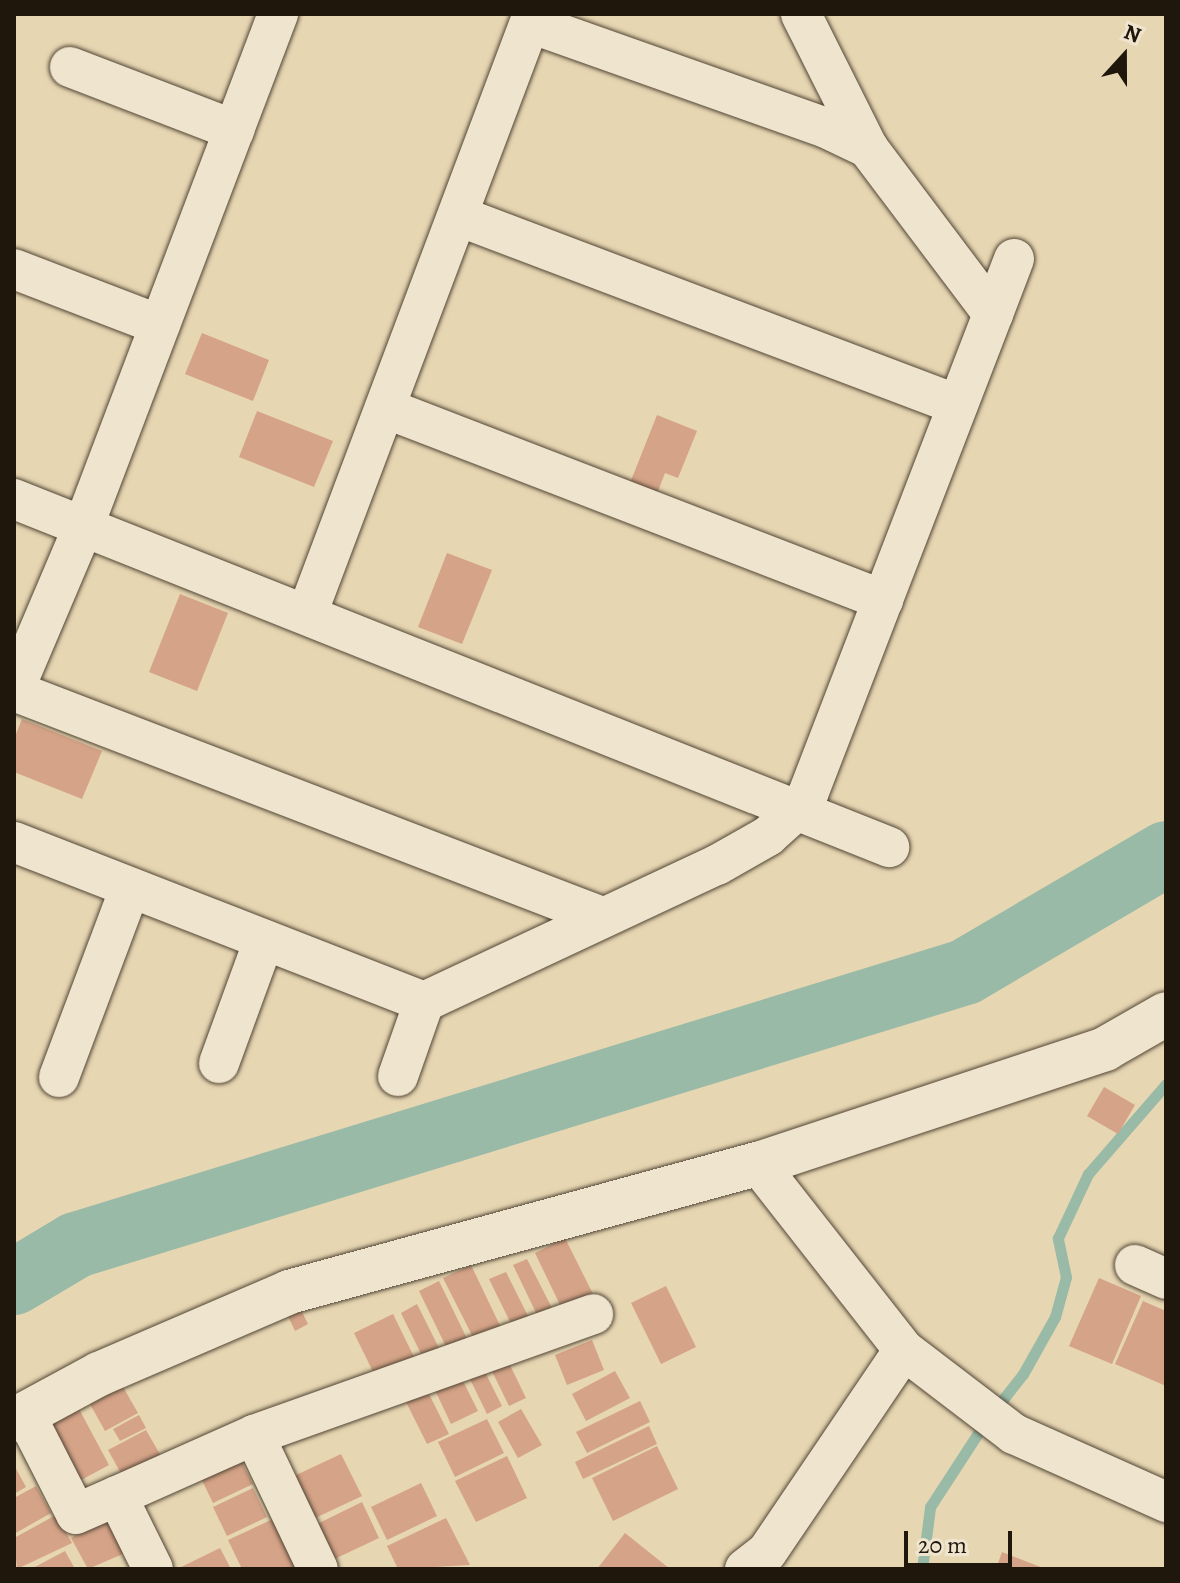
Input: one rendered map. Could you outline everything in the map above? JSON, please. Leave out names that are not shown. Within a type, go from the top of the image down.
[{"type":"street","points":[[278,14],[84,525],[14,690],[602,917]]},
{"type":"street","points":[[801,14],[868,148],[993,314]]},
{"type":"street","points":[[307,614],[461,217],[532,19],[826,128],[868,148]]},
{"type":"street","points":[[70,67],[234,130]]},
{"type":"street","points":[[461,217],[958,405]]},
{"type":"street","points":[[398,1076],[424,1002],[717,865],[768,836],[797,810],[883,600],[1014,259]]},
{"type":"street","points":[[14,269],[160,325]]},
{"type":"street","points":[[385,408],[883,600]]},
{"type":"street","points":[[14,499],[889,847]]},
{"type":"street","points":[[14,842],[424,1002]]},
{"type":"street","points":[[59,1077],[130,888]]},
{"type":"street","points":[[219,1063],[264,940]]},
{"type":"street","points":[[593,1314],[254,1435],[76,1514],[19,1417],[99,1374],[289,1292],[758,1164],[1105,1049],[1166,1014]]},
{"type":"street","points":[[758,1164],[904,1350],[979,1411],[1014,1434],[1166,1502]]},
{"type":"street","points":[[745,1569],[767,1552],[904,1350]]},
{"type":"street","points":[[254,1435],[318,1569]]},
{"type":"street","points":[[117,1496],[153,1569]]},
{"type":"building","points":[[202,333],[269,360],[253,401],[185,374]]},
{"type":"building","points":[[257,411],[333,441],[314,487],[239,457]]},
{"type":"building","points":[[657,415],[697,431],[678,478],[665,473],[655,499],[628,488]]},
{"type":"building","points":[[447,553],[492,570],[462,644],[418,627]]},
{"type":"building","points":[[180,594],[228,613],[197,691],[149,672]]},
{"type":"building","points":[[22,719],[102,751],[82,799],[14,772],[14,739]]},
{"type":"building","points":[[1104,1087],[1135,1105],[1118,1134],[1087,1116]]},
{"type":"building","points":[[565,1238],[593,1294],[562,1309],[535,1253]]},
{"type":"building","points":[[527,1259],[554,1312],[539,1319],[513,1265]]},
{"type":"building","points":[[471,1265],[505,1336],[479,1349],[443,1278]]},
{"type":"building","points":[[506,1272],[531,1322],[514,1330],[489,1279]]},
{"type":"building","points":[[1099,1278],[1141,1296],[1112,1364],[1069,1346]]},
{"type":"building","points":[[439,1281],[472,1349],[452,1359],[419,1291]]},
{"type":"building","points":[[666,1286],[696,1347],[661,1364],[631,1303]]},
{"type":"building","points":[[1143,1301],[1166,1311],[1166,1386],[1115,1364]]},
{"type":"building","points":[[417,1304],[442,1354],[425,1362],[401,1313]]},
{"type":"building","points":[[299,1306],[308,1324],[295,1331],[286,1312]]},
{"type":"building","points":[[393,1314],[417,1363],[378,1382],[354,1333]]},
{"type":"building","points":[[592,1340],[604,1370],[567,1385],[555,1355]]},
{"type":"building","points":[[506,1357],[526,1398],[509,1406],[489,1365]]},
{"type":"building","points":[[482,1366],[502,1406],[487,1414],[467,1373]]},
{"type":"building","points":[[615,1371],[630,1398],[586,1421],[572,1394]]},
{"type":"building","points":[[460,1375],[478,1411],[451,1424],[434,1388]]},
{"type":"building","points":[[123,1387],[138,1413],[105,1431],[90,1404]]},
{"type":"building","points":[[428,1392],[449,1434],[427,1444],[406,1402]]},
{"type":"building","points":[[640,1401],[650,1422],[587,1453],[576,1432]]},
{"type":"building","points":[[79,1409],[109,1465],[70,1486],[40,1429]]},
{"type":"building","points":[[521,1409],[542,1445],[518,1458],[498,1422]]},
{"type":"building","points":[[139,1415],[146,1428],[120,1441],[113,1429]]},
{"type":"building","points":[[487,1419],[504,1453],[455,1477],[438,1442]]},
{"type":"building","points":[[649,1426],[657,1444],[583,1479],[575,1462]]},
{"type":"building","points":[[146,1430],[161,1456],[123,1477],[108,1450]]},
{"type":"building","points":[[657,1446],[678,1489],[613,1521],[592,1478]]},
{"type":"building","points":[[237,1453],[253,1484],[213,1503],[198,1472]]},
{"type":"building","points":[[341,1454],[362,1496],[313,1519],[292,1477]]},
{"type":"building","points":[[507,1456],[527,1498],[476,1522],[455,1481]]},
{"type":"building","points":[[14,1465],[26,1487],[14,1494]]},
{"type":"building","points":[[421,1483],[437,1516],[387,1540],[371,1507]]},
{"type":"building","points":[[36,1486],[51,1513],[14,1534],[14,1498]]},
{"type":"building","points":[[253,1488],[267,1517],[227,1536],[213,1507]]},
{"type":"building","points":[[362,1502],[379,1538],[326,1563],[309,1528]]},
{"type":"building","points":[[56,1515],[72,1543],[17,1569],[14,1538]]},
{"type":"building","points":[[114,1515],[132,1550],[88,1569],[71,1538]]},
{"type":"building","points":[[446,1518],[470,1565],[398,1569],[387,1546]]},
{"type":"building","points":[[273,1519],[298,1569],[242,1569],[228,1540]]},
{"type":"building","points":[[625,1533],[670,1569],[597,1569]]},
{"type":"building","points":[[220,1548],[231,1569],[177,1569]]},
{"type":"building","points":[[65,1551],[75,1569],[31,1569]]},
{"type":"building","points":[[1002,1552],[1046,1569],[996,1569]]},
{"type":"waterway","points":[[14,1282],[76,1245],[965,972],[1166,854]]},
{"type":"waterway","points":[[1001,1402],[1023,1374],[1055,1317],[1066,1277],[1058,1238],[1088,1174],[1166,1084]]},
{"type":"waterway","points":[[922,1569],[930,1507],[978,1433]]}]
